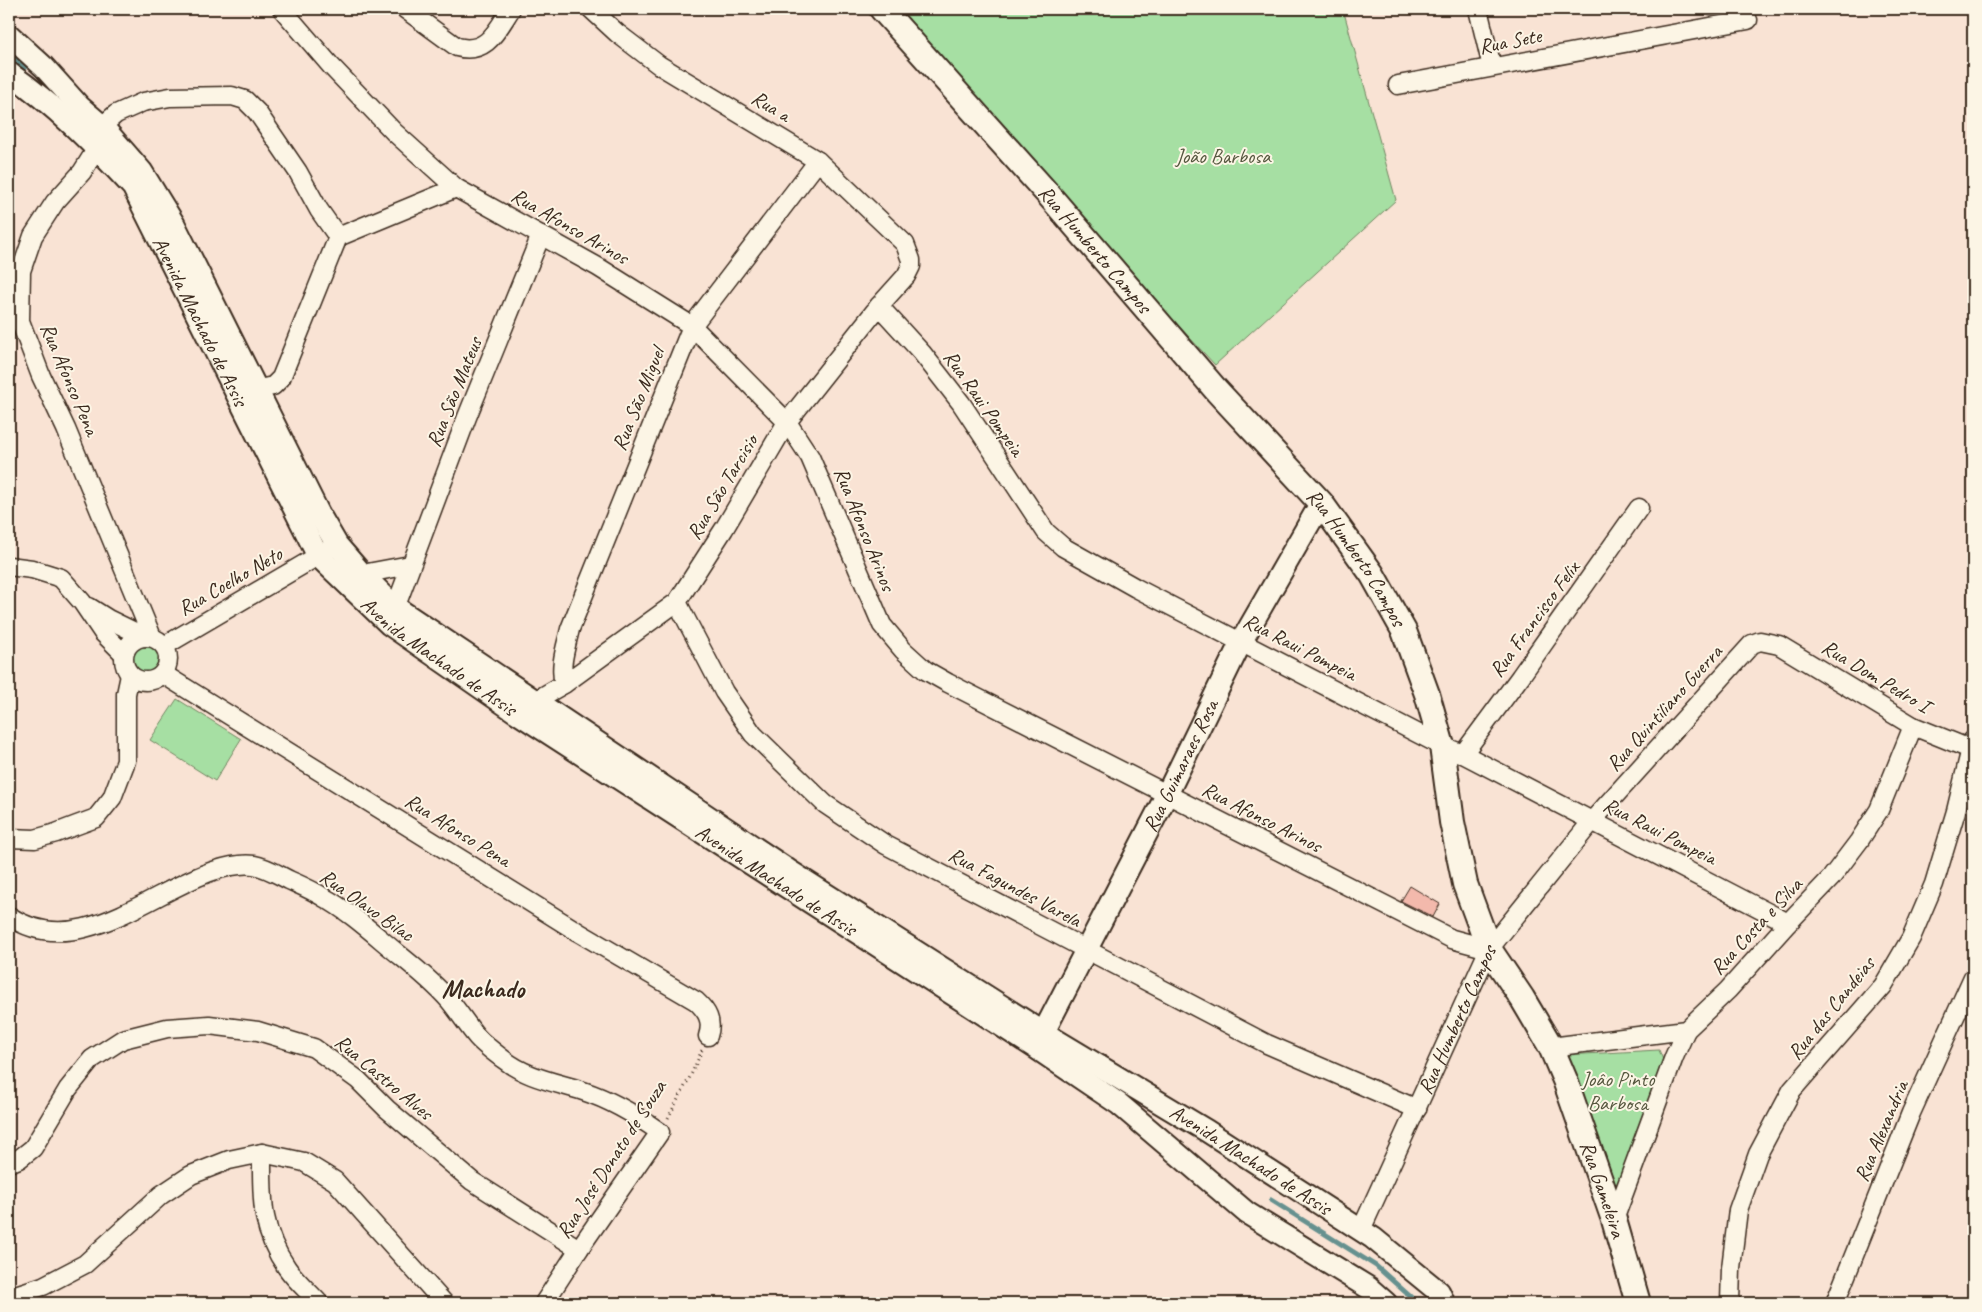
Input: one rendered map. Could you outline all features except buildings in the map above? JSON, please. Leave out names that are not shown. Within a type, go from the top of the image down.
[{"type":"main road","name":"Rua Humberto Campos","points":[[882,9],[1047,193],[1217,391],[1321,503],[1372,574],[1404,631],[1426,694],[1452,750],[1452,822],[1465,884],[1489,949]]},
{"type":"main road","name":"Rua Gameleira","points":[[1489,949],[1522,998],[1551,1047],[1565,1080],[1614,1220],[1638,1303]]},
{"type":"street","name":"Rua Afonso Arinos","points":[[282,9],[331,66],[394,132],[456,188],[598,266],[692,326],[787,422],[810,457],[882,625],[904,650],[926,670],[948,683],[1452,939],[1489,949]]},
{"type":"street","points":[[405,9],[457,47],[473,49],[483,45],[490,39],[511,9]]},
{"type":"street","name":"Rua a","points":[[591,9],[617,33],[659,65],[818,161],[905,244],[911,260]]},
{"type":"street","points":[[1478,9],[1492,66]]},
{"type":"street","name":"Rua Sete","points":[[1398,85],[1492,66],[1748,20]]},
{"type":"street","name":"Avenida Machado de Assis","points":[[9,34],[44,67],[80,107],[102,126],[142,172],[174,224],[319,514],[337,545],[362,574],[392,616],[536,700],[1040,1040],[1119,1104],[1247,1213],[1369,1288],[1386,1303]]},
{"type":"street","name":"Avenida Machado de Assis","points":[[9,73],[29,87],[97,148],[133,187],[235,394],[318,556],[516,712],[1040,1040],[1208,1131],[1373,1238],[1439,1292],[1444,1303]]},
{"type":"street","points":[[102,126],[116,114],[128,108],[152,101],[210,96],[232,96],[245,100],[258,112],[298,172],[318,210],[338,237]]},
{"type":"street","name":"Rua Afonso Pena","points":[[102,126],[97,148],[82,172],[55,202],[33,236],[21,271],[20,321],[41,376],[66,429],[154,640]]},
{"type":"street","name":"Rua São Miguel","points":[[564,684],[562,660],[570,629],[692,326],[818,161]]},
{"type":"street","points":[[235,394],[273,386],[281,378],[338,237],[456,188]]},
{"type":"street","name":"Rua São Mateus","points":[[392,616],[467,417],[541,235]]},
{"type":"street","name":"Rua São Tarcisio","points":[[516,712],[564,684],[678,602],[724,529],[787,422],[879,306],[906,276],[911,266],[911,260]]},
{"type":"street","name":"Rua Raui Pompeia","points":[[879,306],[922,353],[961,403],[1046,532],[1063,547],[1098,568],[1241,642],[1788,922]]},
{"type":"street","name":"Rua Guimaraes Rosa","points":[[1040,1040],[1166,794],[1241,642],[1321,503]]},
{"type":"street","name":"Rua Francisco Felix","points":[[1452,750],[1520,677],[1640,508]]},
{"type":"street","name":"Rua Coelho Neto","points":[[154,640],[337,545]]},
{"type":"street","points":[[9,566],[32,569],[61,578],[82,602],[103,633],[124,654]]},
{"type":"street","points":[[362,574],[410,566]]},
{"type":"street","points":[[82,602],[108,619],[154,640],[169,660],[163,674],[150,681],[136,678],[124,662],[124,654],[131,642],[137,638],[154,640]]},
{"type":"street","name":"Rua Fagundes Varela","points":[[678,602],[724,692],[753,734],[825,804],[886,845],[1266,1044],[1417,1109]]},
{"type":"street","name":"Rua Dom Pedro I","points":[[1760,641],[1779,645],[1795,653],[1913,726],[1972,745]]},
{"type":"street","name":"Rua Quintiliano Guerra","points":[[1489,949],[1592,821],[1723,675],[1752,644],[1760,641]]},
{"type":"street","name":"Rua Afonso Pena","points":[[163,674],[578,932],[696,1001],[706,1011],[710,1021],[711,1028],[708,1036]]},
{"type":"street","points":[[9,838],[35,839],[56,834],[96,818],[112,798],[126,761],[126,694],[136,678]]},
{"type":"street","name":"Rua Costa e Silva","points":[[1686,1030],[1728,990],[1788,922],[1832,878],[1860,841],[1879,810],[1913,726]]},
{"type":"street","name":"Rua das Candeias","points":[[1730,1303],[1731,1268],[1738,1210],[1758,1154],[1792,1090],[1883,986],[1911,938],[1934,884],[1956,811],[1972,745]]},
{"type":"street","name":"Rua Olavo Bilac","points":[[9,916],[19,923],[44,931],[67,932],[102,922],[150,902],[198,876],[228,866],[254,865],[280,875],[324,897],[376,935],[449,1000],[478,1038],[520,1071],[594,1095],[631,1111],[660,1132]]},
{"type":"street","name":"Rua Humberto Campos","points":[[1361,1230],[1489,949]]},
{"type":"street","name":"Rua Alexandria","points":[[1835,1303],[1911,1113],[1973,978]]},
{"type":"street","name":"Rua Castro Alves","points":[[9,1162],[19,1159],[33,1148],[68,1089],[92,1059],[123,1039],[167,1028],[209,1025],[258,1031],[314,1048],[358,1080],[387,1109],[472,1181],[579,1249]]},
{"type":"street","points":[[1551,1047],[1686,1030]]},
{"type":"street","points":[[1614,1220],[1674,1057],[1686,1030]]},
{"type":"street","name":"Rua José Donato de Souza","points":[[544,1303],[660,1132]]},
{"type":"street","points":[[262,1152],[262,1200],[268,1233],[288,1270],[319,1303]]},
{"type":"street","points":[[9,1297],[43,1286],[85,1264],[161,1195],[191,1175],[229,1160],[262,1152],[304,1162],[335,1181],[444,1303]]},
{"type":"path","name":"Rua José Donato de Souza","points":[[660,1132],[692,1073],[708,1036]]},
{"type":"green space","name":"João Barbosa","points":[[885,9],[1343,9],[1396,200],[1215,365]]},
{"type":"green space","points":[[145,642],[157,647],[162,659],[157,671],[145,676],[133,671],[128,659],[133,647]]},
{"type":"green space","points":[[177,699],[241,739],[215,781],[150,740]]},
{"type":"green space","name":"Joâo Pinto Barbosa","points":[[1659,1050],[1666,1067],[1613,1203],[1566,1055]]},
{"type":"waterway","points":[[9,55],[25,67]]},
{"type":"waterway","points":[[1271,1200],[1376,1266],[1412,1298],[1414,1303]]},
{"type":"district","name":"Machado","points":[[483,988]]}]
